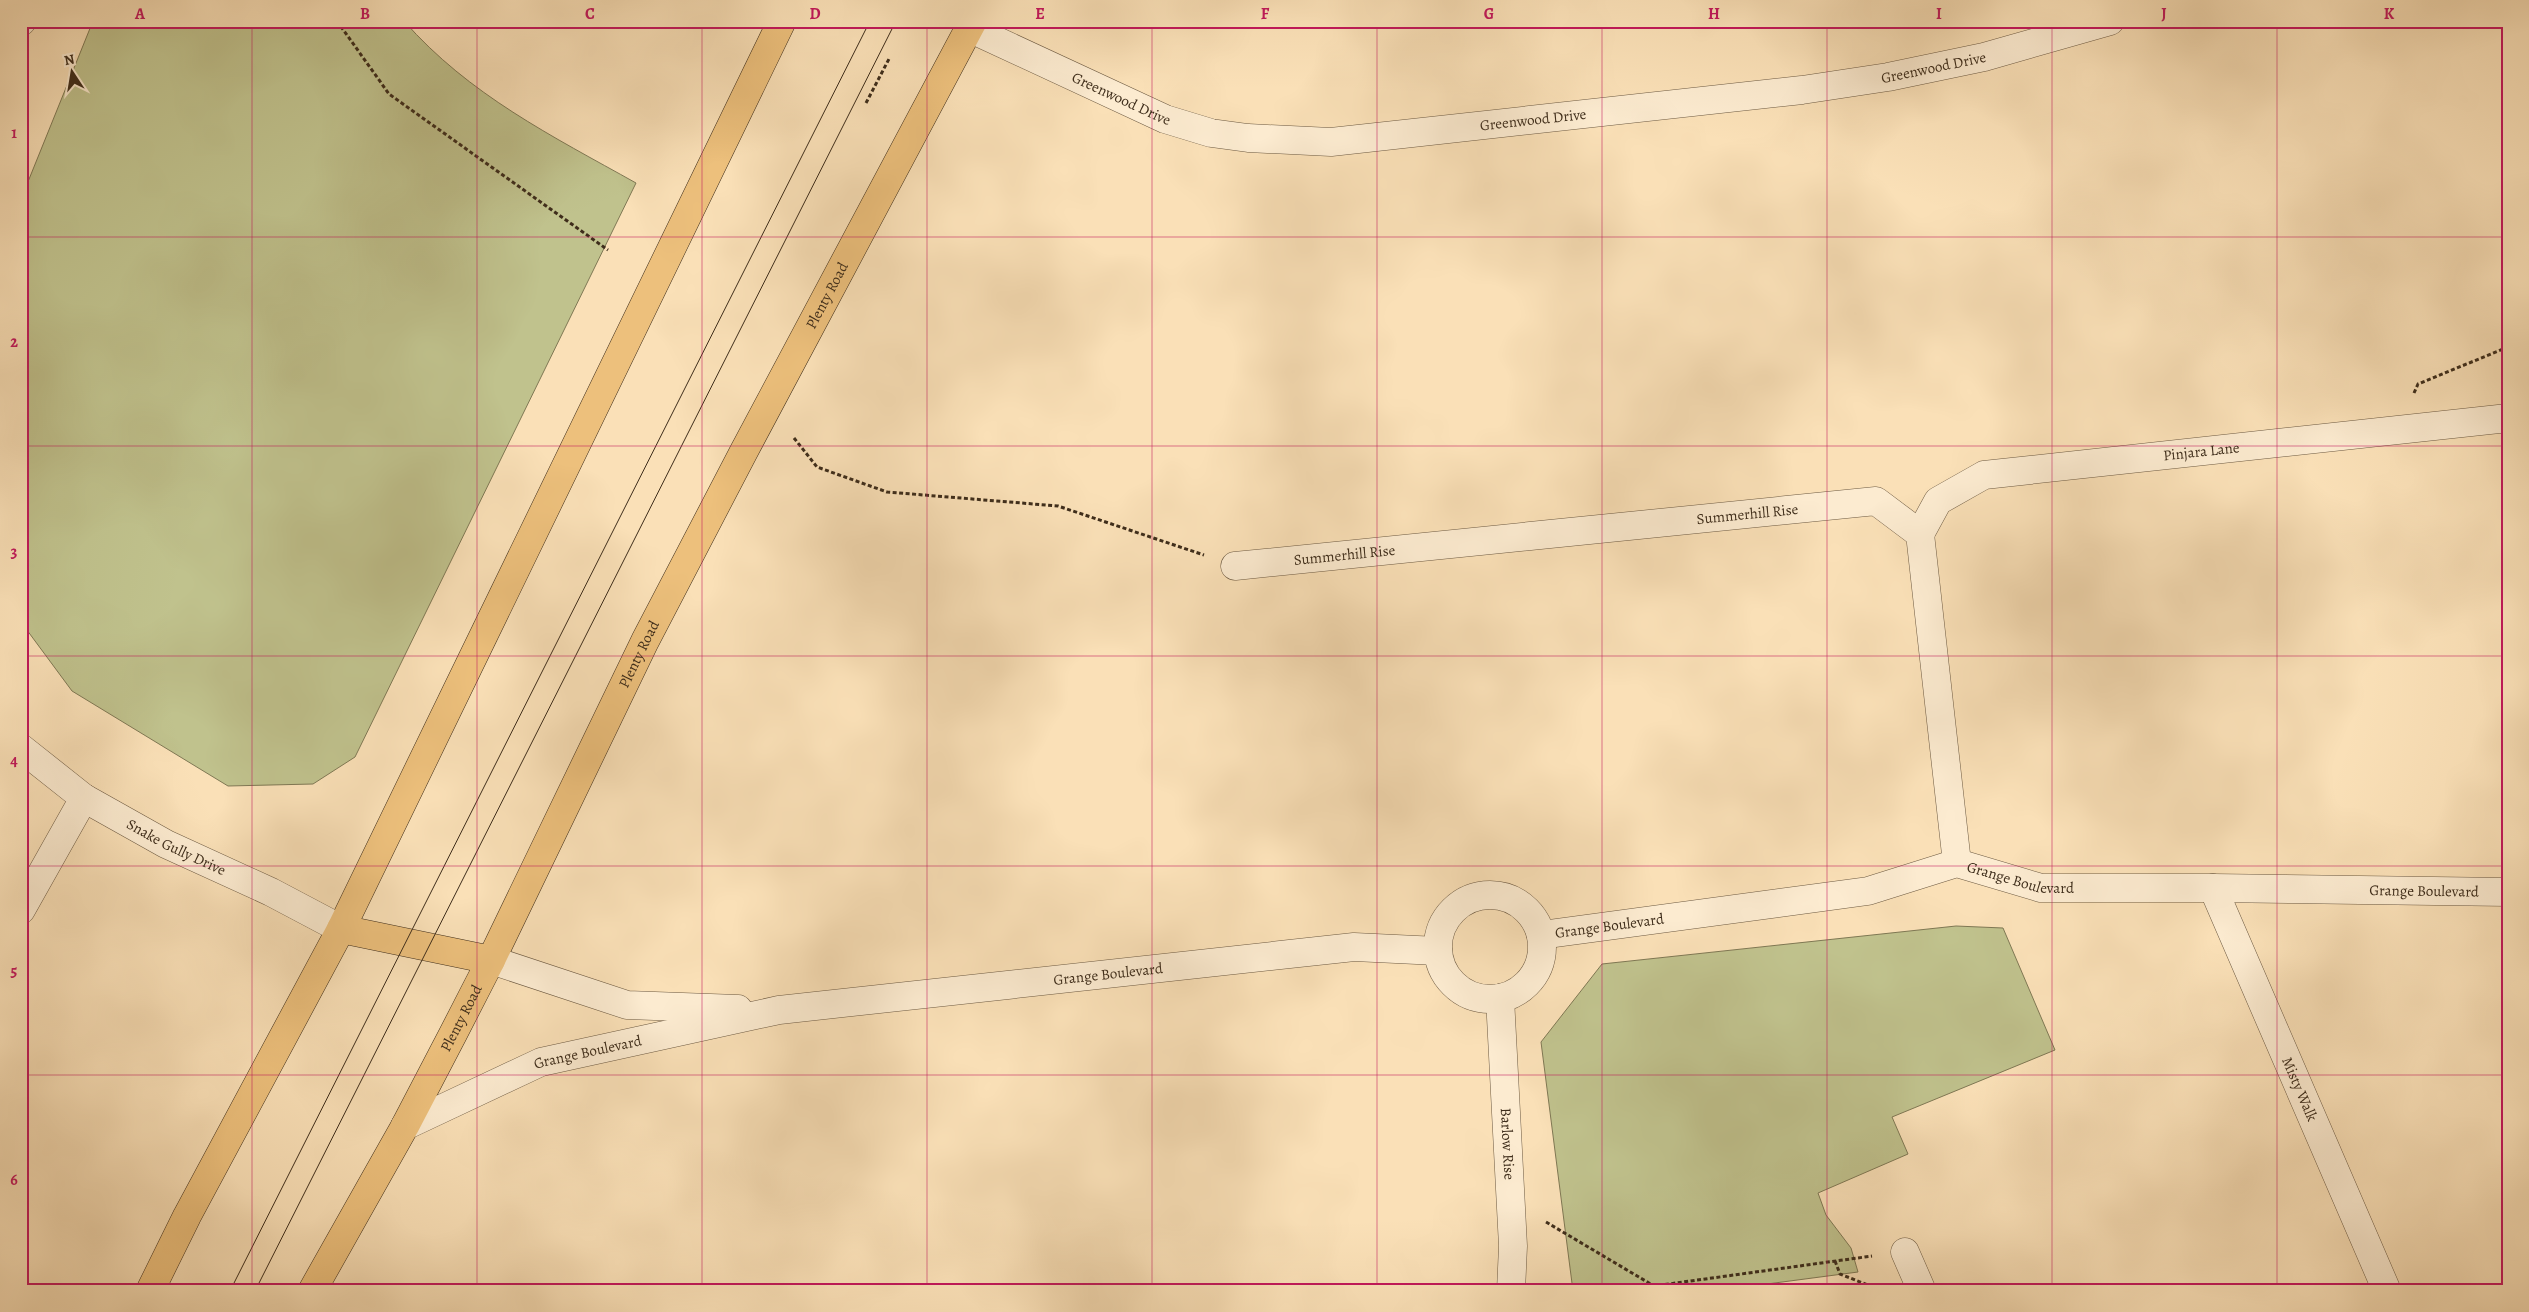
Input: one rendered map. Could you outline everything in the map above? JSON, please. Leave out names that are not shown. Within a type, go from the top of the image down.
[{"type":"highway","points":[[150,1291],[187,1216],[341,929],[782,21]]},
{"type":"highway","name":"Plenty Road","points":[[320,1284],[491,960],[645,641],[966,24]]},
{"type":"highway","points":[[341,929],[491,960]]},
{"type":"street","name":"Greenwood Drive","points":[[966,24],[1165,119],[1211,133],[1248,138],[1331,142],[1755,96],[1888,77],[1984,58],[2110,21]]},
{"type":"street","name":"Pinjara Lane","points":[[1920,534],[1938,501],[1984,474],[2508,418]]},
{"type":"street","name":"Summerhill Rise","points":[[1235,566],[1876,502],[1920,534]]},
{"type":"street","points":[[1920,534],[1957,864]]},
{"type":"street","name":"Snake Gully Drive","points":[[21,748],[84,798],[166,844],[271,892],[341,929]]},
{"type":"street","points":[[21,910],[84,798]]},
{"type":"street","name":"Grange Boulevard","points":[[1541,935],[1868,891],[1957,864],[2041,888],[2508,892]]},
{"type":"street","name":"Misty Walk","points":[[2212,888],[2387,1291]]},
{"type":"street","points":[[1484,896],[1502,896],[1519,903],[1532,915],[1541,935],[1542,954],[1537,971],[1526,985],[1500,998],[1481,998],[1464,992],[1451,980],[1442,965],[1438,951],[1440,934],[1448,917],[1461,904],[1484,896]]},
{"type":"street","name":"Grange Boulevard","points":[[405,1126],[541,1062],[779,1010],[1354,948],[1438,951]]},
{"type":"street","name":"Grange Boulevard","points":[[491,960],[627,1005],[779,1010]]},
{"type":"street","name":"Barlow Rise","points":[[1500,998],[1513,1246],[1510,1291]]},
{"type":"street","points":[[1905,1252],[1922,1291]]},
{"type":"path","points":[[337,21],[390,94],[608,250]]},
{"type":"path","points":[[866,103],[890,57]]},
{"type":"path","points":[[2400,430],[2418,384],[2508,347]]},
{"type":"path","points":[[794,438],[817,467],[887,492],[1058,506],[1235,566]]},
{"type":"path","points":[[1510,1195],[1541,1219],[1654,1286],[1905,1252]]},
{"type":"path","points":[[1835,1262],[1840,1274],[1883,1291]]},
{"type":"green space","points":[[93,21],[404,21],[456,71],[484,92],[543,131],[636,183],[355,757],[313,784],[228,786],[72,691],[21,622],[21,199]]},
{"type":"green space","points":[[1956,926],[2003,928],[2055,1050],[1892,1117],[1908,1154],[1818,1193],[1826,1215],[1851,1248],[1858,1272],[1714,1291],[1573,1291],[1541,1042],[1602,964]]},
{"type":"tram line","points":[[230,1291],[870,21]]},
{"type":"tram line","points":[[255,1291],[896,21]]}]
